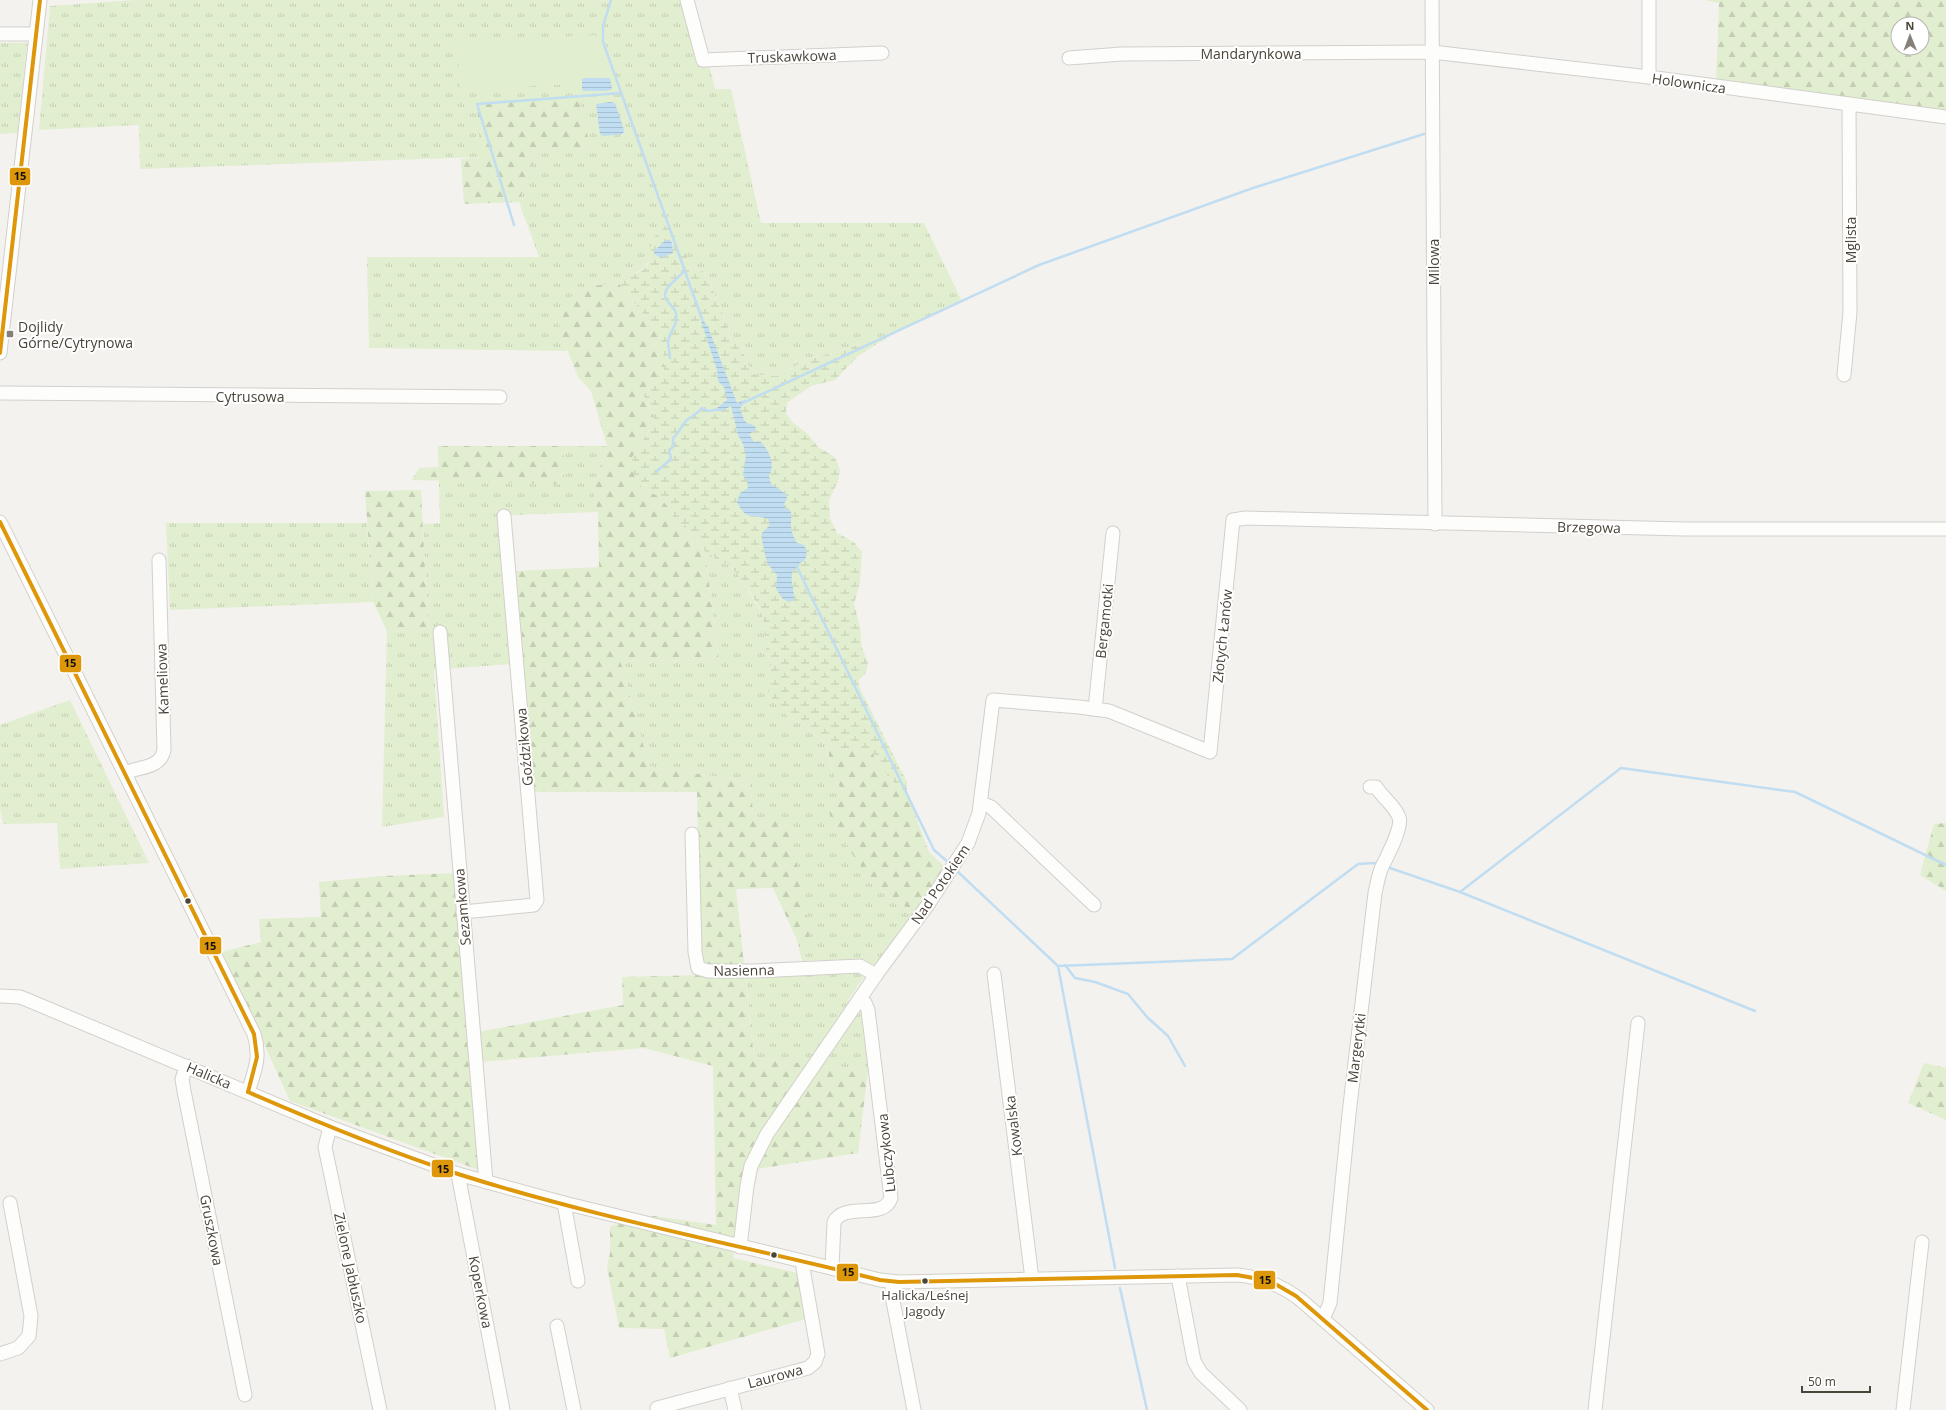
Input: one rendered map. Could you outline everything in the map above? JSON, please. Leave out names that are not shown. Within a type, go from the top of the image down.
[{"type":"street","points":[[0,353],[4,292],[40,0]]},
{"type":"street","name":"Truskawkowa","points":[[687,0],[702,60],[882,53]]},
{"type":"street","name":"Milowa","points":[[1432,0],[1435,524]]},
{"type":"street","points":[[1649,0],[1649,77]]},
{"type":"street","points":[[0,34],[36,34]]},
{"type":"street","name":"Mandarynkowa","points":[[1069,58],[1122,54],[1432,52]]},
{"type":"street","name":"Holownicza","points":[[1432,52],[1649,77],[1946,117]]},
{"type":"street","name":"Mglista","points":[[1844,375],[1850,312],[1850,104]]},
{"type":"street","name":"Cytrusowa","points":[[0,393],[500,397]]},
{"type":"street","name":"Goździkowa","points":[[462,912],[534,905],[537,900],[504,516]]},
{"type":"street","name":"Brzegowa","points":[[1233,520],[1246,518],[1435,524],[1684,529],[1946,529]]},
{"type":"street","name":"Złotych Łanów","points":[[1210,752],[1233,520]]},
{"type":"street","points":[[0,522],[254,1034],[258,1048],[258,1059],[248,1092]]},
{"type":"street","name":"Bergamotki","points":[[1095,709],[1113,533]]},
{"type":"street","name":"Kameliowa","points":[[125,773],[156,764],[162,758],[164,750],[158,560]]},
{"type":"street","name":"Sezamkowa","points":[[440,632],[462,912],[486,1182]]},
{"type":"street","name":"Nad Potokiem","points":[[740,1247],[747,1186],[751,1166],[767,1134],[876,975],[927,906],[968,844],[980,813],[993,700],[1109,711],[1210,752]]},
{"type":"street","name":"Margerytki","points":[[1323,1319],[1330,1303],[1349,1114],[1375,893],[1381,871],[1399,828],[1400,818],[1392,806],[1373,787]]},
{"type":"street","points":[[981,803],[991,808],[1094,905]]},
{"type":"street","name":"Nasienna","points":[[692,834],[695,952],[698,968],[708,971],[754,971],[860,966],[876,975]]},
{"type":"street","name":"Kowalska","points":[[994,974],[1032,1279]]},
{"type":"street","name":"Halicka","points":[[0,996],[20,997],[330,1127],[458,1174],[564,1203],[740,1247],[892,1282],[1237,1275],[1270,1281],[1296,1296],[1427,1410]]},
{"type":"street","name":"Lubczykowa","points":[[832,1268],[834,1222],[837,1216],[843,1213],[882,1208],[889,1204],[891,1198],[868,1010],[865,1003],[860,998]]},
{"type":"street","points":[[1595,1410],[1638,1023]]},
{"type":"street","name":"Gruszkowa","points":[[187,1066],[182,1079],[184,1091],[245,1395]]},
{"type":"street","name":"Zielone Jabłuszko","points":[[330,1127],[325,1147],[380,1410]]},
{"type":"street","name":"Koperkowa","points":[[458,1174],[503,1410]]},
{"type":"street","points":[[0,1354],[18,1348],[29,1336],[31,1316],[10,1203]]},
{"type":"street","points":[[564,1203],[578,1281]]},
{"type":"street","points":[[1903,1410],[1922,1242]]},
{"type":"street","name":"Laurowa","points":[[657,1408],[808,1368],[815,1362],[818,1354],[803,1268],[804,1262]]},
{"type":"street","points":[[1178,1276],[1194,1361],[1201,1373],[1240,1410]]},
{"type":"street","points":[[892,1282],[892,1296],[914,1410]]},
{"type":"street","points":[[557,1326],[574,1410]]},
{"type":"street","points":[[730,1388],[735,1410]]},
{"type":"green space","points":[[135,0],[694,0],[715,89],[731,89],[761,223],[924,223],[962,301],[896,332],[840,351],[809,359],[777,376],[756,375],[750,369],[740,344],[731,334],[706,273],[691,265],[664,229],[655,237],[650,259],[647,264],[641,270],[623,280],[620,284],[612,283],[561,334],[567,351],[369,348],[367,257],[539,257],[519,202],[537,149],[578,96],[481,157],[140,169],[139,125],[39,130],[50,6]],"holes":[[[603,42],[607,55],[579,96],[575,84]]]},
{"type":"green space","points":[[1705,0],[1946,0],[1946,111],[1716,80],[1719,3]]},
{"type":"green space","points":[[594,35],[603,42],[621,93],[579,96],[575,84],[460,89],[457,42]]},
{"type":"green space","points":[[0,43],[27,43],[18,133],[0,134]]},
{"type":"green space","points":[[579,96],[590,147],[537,149],[519,202],[464,204],[461,159],[481,157],[477,104]]},
{"type":"green space","points":[[667,222],[691,265],[706,273],[731,334],[740,344],[750,369],[756,375],[777,376],[809,359],[840,351],[896,332],[858,356],[835,380],[811,386],[787,403],[786,413],[792,422],[808,434],[818,447],[833,456],[840,470],[838,481],[829,500],[830,518],[837,533],[854,542],[862,552],[860,582],[854,604],[860,627],[862,648],[868,663],[866,673],[858,680],[860,689],[907,782],[907,793],[889,778],[872,753],[861,750],[841,748],[827,742],[814,734],[804,724],[789,718],[776,704],[768,692],[771,661],[766,649],[763,615],[756,602],[738,574],[727,564],[716,559],[705,551],[689,528],[676,521],[668,507],[659,496],[645,490],[637,483],[633,473],[632,457],[650,429],[654,417],[644,396],[647,386],[664,371],[663,349],[660,336],[631,298],[623,293],[620,284],[629,275],[641,271],[647,266],[653,239],[664,228]]},
{"type":"green space","points":[[612,283],[620,284],[623,293],[631,298],[660,336],[665,371],[647,386],[644,396],[654,417],[650,429],[641,442],[645,490],[659,496],[668,507],[676,521],[689,528],[705,551],[719,661],[620,660],[649,766],[750,782],[754,821],[789,819],[810,941],[797,940],[773,888],[736,889],[754,1058],[868,1070],[858,1153],[745,1171],[733,1258],[797,1273],[806,1319],[670,1358],[664,1329],[619,1328],[607,1267],[610,1253],[610,1226],[654,1216],[716,1225],[713,1066],[644,1048],[480,1062],[478,1032],[623,1005],[622,977],[701,975],[697,792],[535,792],[516,571],[599,567],[598,512],[593,490],[607,446],[591,391],[578,377],[561,334],[558,318],[576,289]]},
{"type":"green space","points":[[438,446],[607,446],[593,490],[598,512],[510,515],[524,663],[434,670],[444,817],[382,827],[387,631],[428,630],[423,524],[440,523]]},
{"type":"green space","points":[[438,446],[564,446],[564,484],[412,480],[419,468],[439,467]]},
{"type":"green space","points":[[421,490],[428,630],[387,631],[373,602],[365,491]]},
{"type":"green space","points":[[166,523],[367,523],[373,602],[170,610]]},
{"type":"green space","points":[[705,551],[716,559],[727,564],[738,574],[763,615],[766,649],[771,661],[770,675],[789,718],[804,724],[814,734],[827,742],[831,768],[843,794],[873,882],[915,914],[874,965],[863,959],[802,961],[797,940],[810,940],[754,821],[750,782],[649,766],[620,660],[719,661]]},
{"type":"green space","points":[[70,700],[149,863],[60,869],[57,823],[3,824],[0,809],[0,725]]},
{"type":"green space","points":[[827,742],[841,748],[861,750],[872,753],[889,778],[907,793],[929,852],[946,868],[915,914],[873,882],[854,857],[829,812],[843,794],[831,768]]},
{"type":"green space","points":[[1946,823],[1946,891],[1920,875],[1934,824]]},
{"type":"green space","points":[[455,873],[479,1170],[290,1101],[222,952],[261,942],[259,919],[321,917],[319,882],[382,876]]},
{"type":"green space","points":[[858,972],[864,977],[848,1000],[861,1012],[868,1070],[754,1058],[746,978]]},
{"type":"green space","points":[[1924,1063],[1946,1068],[1946,1120],[1908,1103]]},
{"type":"water","points":[[610,78],[612,89],[607,91],[584,91],[582,89],[582,79]]},
{"type":"water","points":[[610,102],[615,103],[624,130],[623,134],[603,136],[600,134],[596,104]]},
{"type":"water","points":[[666,240],[670,240],[672,243],[673,253],[661,258],[654,254],[654,251]]},
{"type":"water","points":[[701,317],[708,327],[737,403],[746,399],[740,409],[745,422],[755,426],[756,430],[749,434],[754,442],[760,441],[769,453],[772,462],[769,476],[771,484],[786,494],[787,499],[784,504],[786,509],[791,511],[792,534],[797,543],[804,545],[806,550],[805,559],[800,563],[798,568],[793,570],[792,581],[794,600],[789,602],[783,599],[776,589],[777,575],[767,563],[762,541],[762,533],[770,525],[768,519],[747,515],[737,502],[740,493],[748,488],[747,481],[743,475],[746,455],[743,444],[738,435],[731,406],[722,411],[713,411],[727,400],[724,387],[718,381],[717,370]]},
{"type":"waterway","points":[[611,0],[603,26],[603,42],[702,319]]},
{"type":"waterway","points":[[514,225],[477,104],[621,93]]},
{"type":"waterway","points":[[743,403],[1039,265],[1253,188],[1424,134]]},
{"type":"waterway","points":[[670,358],[668,342],[677,317],[675,310],[666,299],[665,294],[670,285],[684,271]]},
{"type":"waterway","points":[[656,472],[671,459],[669,450],[673,447],[673,438],[687,420],[702,408],[708,411],[715,410]]},
{"type":"waterway","points":[[797,567],[934,850],[948,862]]},
{"type":"waterway","points":[[1460,892],[1621,768],[1795,792],[1946,865]]},
{"type":"waterway","points":[[1058,966],[1232,959],[1358,864],[1379,864]]},
{"type":"waterway","points":[[1387,867],[1460,892],[1755,1011]]},
{"type":"waterway","points":[[957,871],[1058,966],[1115,1268]]},
{"type":"waterway","points":[[1065,965],[1075,978],[1095,982],[1128,994],[1147,1017],[1168,1036],[1185,1066]]},
{"type":"waterway","points":[[1120,1288],[1147,1410]]},
{"type":"transit line","name":"15","points":[[0,353],[40,0]]},
{"type":"transit line","name":"15","points":[[0,522],[254,1034],[257,1057],[248,1092]]},
{"type":"transit line","name":"15","points":[[248,1092],[379,1146],[431,1165],[510,1190],[615,1218],[880,1280],[899,1282],[1237,1275],[1270,1281],[1296,1296],[1427,1410]]},
{"type":"place","name":"Dojlidy Górne/Cytrynowa","points":[[10,334]]},
{"type":"place","name":"Halicka/Leśnej Jagody","points":[[925,1281]]}]
